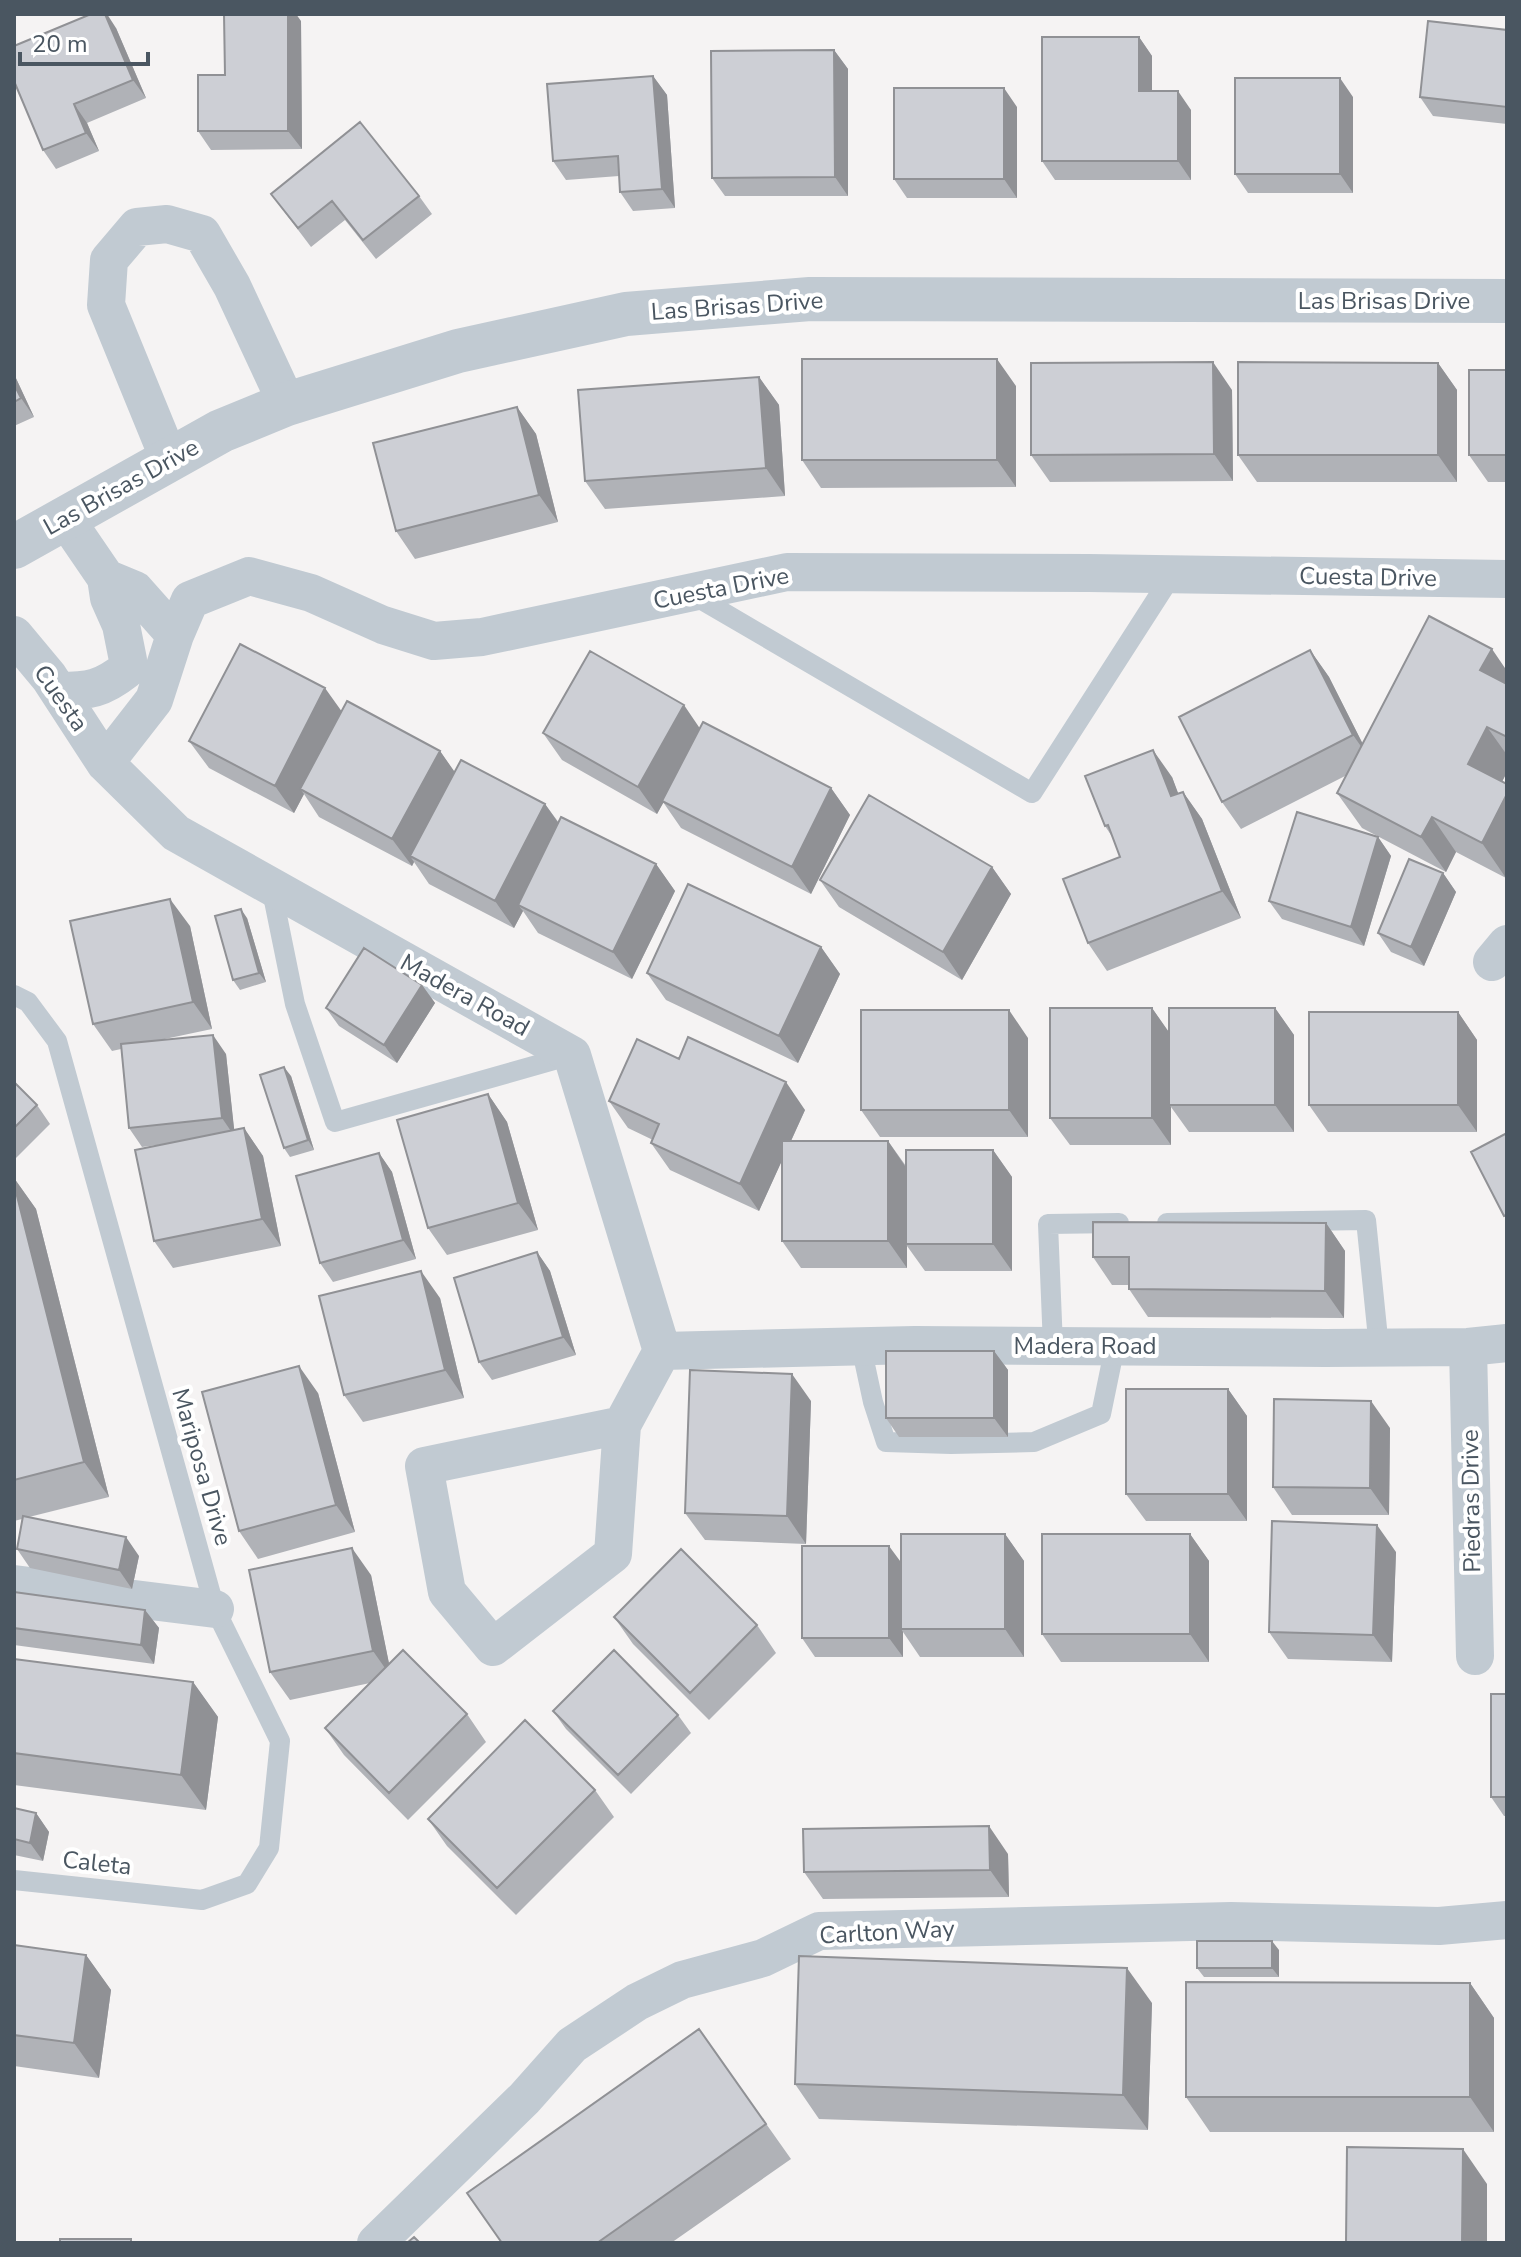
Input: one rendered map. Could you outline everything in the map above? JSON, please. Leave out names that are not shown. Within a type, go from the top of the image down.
[{"type":"street","points":[[169,459],[106,305],[109,260],[137,227],[167,224],[202,234],[232,286],[287,404]]},
{"type":"street","name":"Las Brisas Drive","points":[[14,547],[221,431],[287,404],[458,351],[626,314],[810,299],[1507,301]]},
{"type":"street","points":[[59,691],[88,691],[109,683],[126,670],[128,660],[106,578],[65,518]]},
{"type":"street","name":"Cuesta Drive","points":[[105,763],[154,700],[190,600],[249,576],[311,593],[383,625],[434,641],[482,637],[787,572],[1507,579]]},
{"type":"street","points":[[106,578],[135,590],[175,635]]},
{"type":"street","name":"Cuesta","points":[[14,635],[59,691],[105,763]]},
{"type":"street","name":"Madera Road","points":[[105,763],[176,833],[572,1055]]},
{"type":"street","points":[[572,1055],[662,1351],[622,1425],[613,1554],[493,1647],[447,1592],[424,1466],[622,1425]]},
{"type":"street","name":"Madera Road","points":[[662,1351],[861,1346],[1379,1348],[1468,1347],[1507,1343]]},
{"type":"street","name":"Piedras Drive","points":[[1468,1347],[1475,1656]]},
{"type":"street","points":[[14,1584],[215,1609]]},
{"type":"street","name":"Carlton Way","points":[[376,2243],[524,2099],[572,2045],[637,2002],[682,1980],[763,1958],[819,1931],[1231,1921],[1439,1926],[1507,1920]]},
{"type":"lane","points":[[690,593],[1032,793],[1172,575]]},
{"type":"lane","points":[[271,886],[295,1004],[335,1122],[572,1055]]},
{"type":"lane","name":"Mariposa Drive","points":[[14,995],[28,1002],[57,1041],[215,1609],[280,1741],[269,1848],[247,1884],[202,1900],[174,1897]]},
{"type":"lane","points":[[1053,1346],[1048,1224],[1366,1220],[1379,1348]]},
{"type":"lane","points":[[861,1346],[873,1402],[886,1442],[951,1444],[1034,1442],[1101,1414],[1115,1346]]},
{"type":"lane","name":"Caleta","points":[[14,1880],[174,1897]]},
{"type":"building","points":[[91,14],[105,14],[133,80],[74,104],[86,133],[43,150],[14,81],[14,46]]},
{"type":"building","points":[[224,14],[288,14],[288,131],[198,131],[198,75],[225,75]]},
{"type":"building","points":[[1428,21],[1507,30],[1507,107],[1420,97]]},
{"type":"building","points":[[1042,37],[1139,37],[1139,91],[1178,91],[1178,161],[1042,161]]},
{"type":"building","points":[[834,50],[835,177],[712,178],[711,51]]},
{"type":"building","points":[[653,76],[662,189],[620,192],[618,156],[553,161],[547,84]]},
{"type":"building","points":[[1235,78],[1340,78],[1340,174],[1235,174]]},
{"type":"building","points":[[894,88],[1004,88],[1004,179],[894,179]]},
{"type":"building","points":[[360,122],[419,196],[363,240],[332,201],[298,228],[271,194]]},
{"type":"building","points":[[802,359],[997,359],[997,460],[802,460]]},
{"type":"building","points":[[1213,362],[1214,454],[1031,455],[1031,363]]},
{"type":"building","points":[[1238,362],[1438,363],[1438,455],[1238,455]]},
{"type":"building","points":[[1469,370],[1507,370],[1507,455],[1469,455]]},
{"type":"building","points":[[759,377],[766,468],[585,481],[578,390]]},
{"type":"building","points":[[14,384],[21,398],[14,402]]},
{"type":"building","points":[[517,407],[539,495],[396,531],[373,443]]},
{"type":"building","points":[[1429,616],[1492,649],[1480,670],[1507,684],[1507,737],[1487,727],[1468,764],[1507,784],[1507,794],[1482,843],[1432,817],[1421,837],[1337,793]]},
{"type":"building","points":[[240,644],[325,688],[275,786],[189,741]]},
{"type":"building","points":[[1310,650],[1353,735],[1222,802],[1179,717]]},
{"type":"building","points":[[590,651],[684,705],[638,787],[543,733]]},
{"type":"building","points":[[347,701],[440,751],[392,839],[300,789]]},
{"type":"building","points":[[703,722],[831,788],[792,867],[662,801]]},
{"type":"building","points":[[1153,750],[1171,796],[1183,792],[1222,891],[1088,943],[1063,879],[1120,857],[1085,776]]},
{"type":"building","points":[[461,760],[545,804],[495,901],[410,856]]},
{"type":"building","points":[[869,795],[992,867],[943,952],[820,880]]},
{"type":"building","points":[[1297,812],[1378,837],[1351,927],[1269,901]]},
{"type":"building","points":[[561,817],[656,864],[613,952],[518,905]]},
{"type":"building","points":[[1409,859],[1443,873],[1411,947],[1378,933]]},
{"type":"building","points":[[688,884],[821,947],[779,1036],[647,973]]},
{"type":"building","points":[[170,899],[193,1002],[93,1024],[70,921]]},
{"type":"building","points":[[241,909],[259,973],[233,980],[215,916]]},
{"type":"building","points":[[364,948],[422,985],[384,1045],[326,1008]]},
{"type":"building","points":[[1050,1008],[1152,1008],[1152,1118],[1050,1118]]},
{"type":"building","points":[[1169,1008],[1275,1008],[1275,1105],[1169,1105]]},
{"type":"building","points":[[861,1010],[1009,1010],[1009,1110],[861,1110]]},
{"type":"building","points":[[1309,1012],[1458,1012],[1458,1105],[1309,1105]]},
{"type":"building","points":[[213,1035],[222,1118],[129,1128],[121,1044]]},
{"type":"building","points":[[688,1037],[786,1082],[740,1184],[651,1143],[659,1124],[609,1101],[637,1039],[679,1059]]},
{"type":"building","points":[[284,1067],[308,1140],[284,1148],[260,1075]]},
{"type":"building","points":[[14,1082],[37,1105],[14,1128]]},
{"type":"building","points":[[488,1094],[518,1203],[428,1228],[397,1120]]},
{"type":"building","points":[[244,1128],[262,1219],[154,1241],[135,1150]]},
{"type":"building","points":[[1507,1133],[1507,1215],[1504,1216],[1471,1152]]},
{"type":"building","points":[[782,1141],[888,1141],[888,1241],[782,1241]]},
{"type":"building","points":[[906,1150],[993,1150],[993,1244],[906,1244]]},
{"type":"building","points":[[379,1153],[403,1240],[320,1263],[296,1176]]},
{"type":"building","points":[[14,1184],[84,1462],[14,1480]]},
{"type":"building","points":[[1093,1222],[1326,1223],[1325,1291],[1129,1289],[1129,1257],[1093,1257]]},
{"type":"building","points":[[537,1252],[563,1337],[479,1362],[454,1278]]},
{"type":"building","points":[[421,1271],[445,1370],[344,1395],[319,1296]]},
{"type":"building","points":[[886,1351],[994,1351],[994,1418],[886,1418]]},
{"type":"building","points":[[299,1366],[336,1505],[239,1531],[202,1392]]},
{"type":"building","points":[[690,1370],[792,1374],[787,1516],[685,1513]]},
{"type":"building","points":[[1126,1389],[1228,1389],[1228,1494],[1126,1494]]},
{"type":"building","points":[[1274,1399],[1371,1401],[1370,1488],[1273,1487]]},
{"type":"building","points":[[23,1516],[126,1537],[119,1570],[17,1549]]},
{"type":"building","points":[[1272,1521],[1377,1525],[1373,1635],[1269,1632]]},
{"type":"building","points":[[901,1534],[1005,1534],[1005,1629],[901,1629]]},
{"type":"building","points":[[1042,1534],[1190,1534],[1190,1634],[1042,1634]]},
{"type":"building","points":[[802,1546],[889,1546],[889,1638],[802,1638]]},
{"type":"building","points":[[352,1548],[373,1651],[270,1672],[249,1570]]},
{"type":"building","points":[[681,1549],[757,1625],[690,1693],[614,1617]]},
{"type":"building","points":[[14,1592],[145,1610],[141,1645],[14,1628]]},
{"type":"building","points":[[403,1650],[467,1714],[389,1793],[325,1728]]},
{"type":"building","points":[[614,1650],[678,1715],[618,1775],[553,1711]]},
{"type":"building","points":[[14,1659],[193,1682],[181,1775],[14,1753]]},
{"type":"building","points":[[1491,1694],[1507,1694],[1507,1797],[1491,1797]]},
{"type":"building","points":[[525,1720],[595,1790],[497,1888],[428,1819]]},
{"type":"building","points":[[14,1808],[36,1813],[30,1843],[14,1839]]},
{"type":"building","points":[[989,1826],[990,1870],[804,1872],[803,1829]]},
{"type":"building","points":[[1197,1941],[1272,1941],[1272,1968],[1197,1968]]},
{"type":"building","points":[[14,1945],[86,1955],[74,2043],[14,2035]]},
{"type":"building","points":[[799,1956],[1127,1968],[1123,2095],[795,2084]]},
{"type":"building","points":[[1186,1982],[1470,1983],[1470,2097],[1186,2097]]},
{"type":"building","points":[[699,2029],[766,2124],[597,2243],[502,2243],[467,2193]]},
{"type":"building","points":[[1347,2147],[1463,2149],[1462,2243],[1346,2243]]},
{"type":"building","points":[[60,2239],[131,2239],[131,2243],[60,2243]]}]
